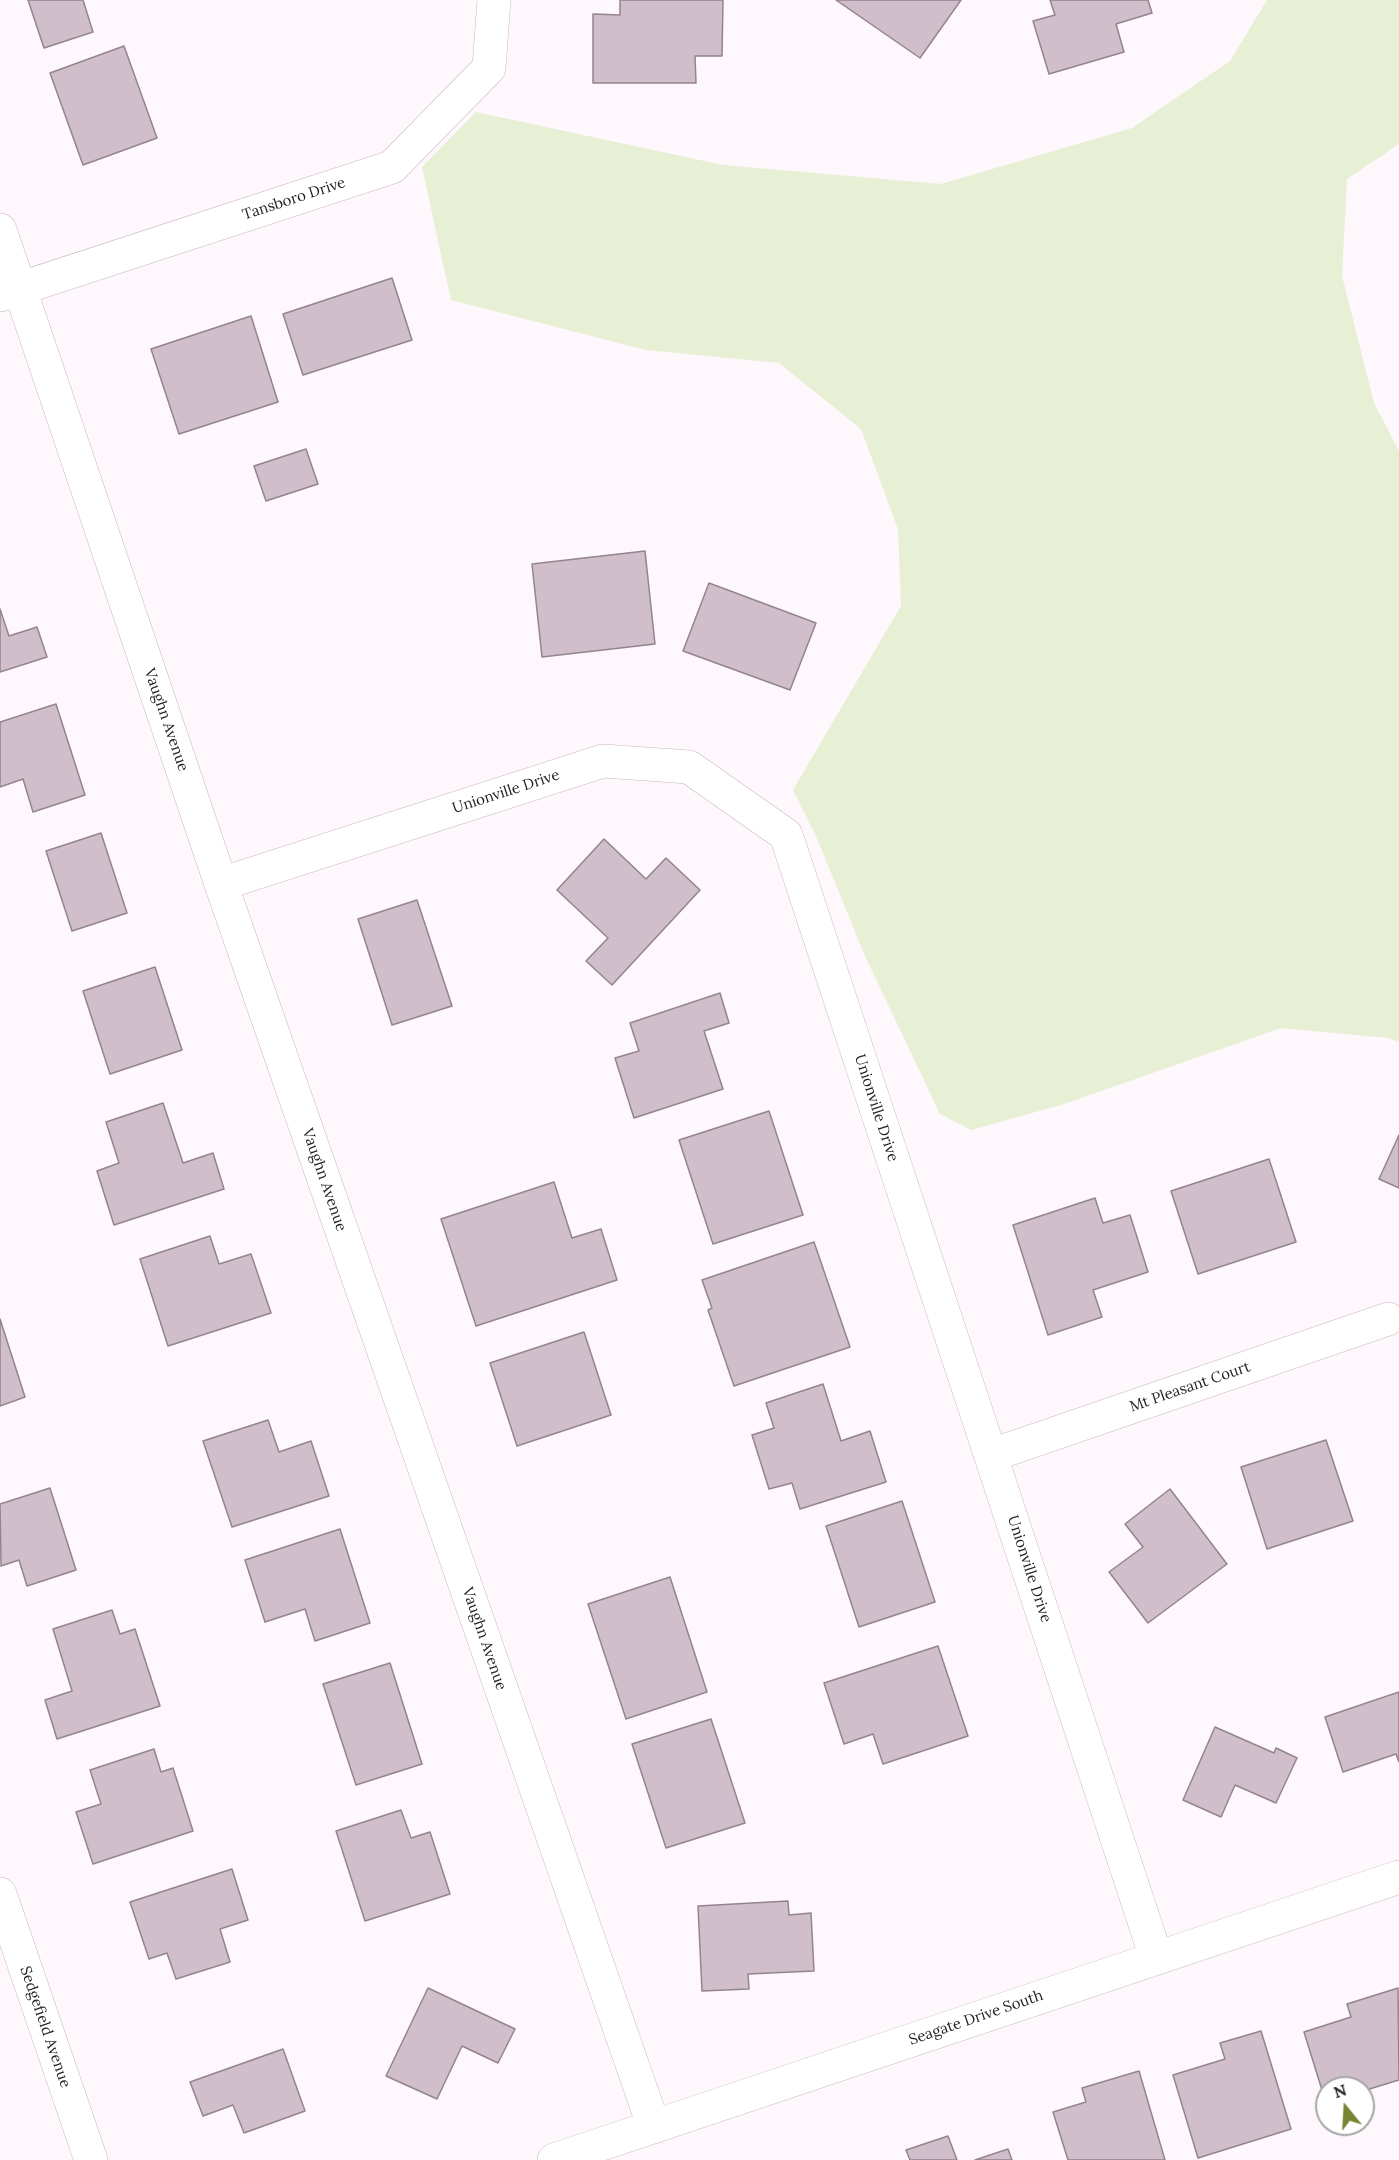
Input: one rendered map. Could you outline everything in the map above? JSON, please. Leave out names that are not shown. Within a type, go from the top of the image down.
[{"type":"street","name":"Tansboro Drive","points":[[10,291],[392,167],[489,68],[494,0]]},
{"type":"street","name":"Vaughn Avenue","points":[[0,230],[10,291],[221,884],[654,2127]]},
{"type":"street","name":"Unionville Drive","points":[[221,884],[603,761],[689,767],[786,835],[1156,1957]]},
{"type":"street","name":"Mt Pleasant Court","points":[[992,1455],[1388,1319]]},
{"type":"street","name":"Seagate Drive South","points":[[554,2160],[1399,1877]]},
{"type":"street","name":"Sedgefield Avenue","points":[[0,1894],[91,2160]]},
{"type":"green space","points":[[1267,0],[1399,0],[1399,144],[1347,179],[1342,276],[1374,403],[1399,451],[1399,1042],[1388,1038],[1281,1028],[1064,1104],[971,1130],[940,1114],[865,956],[816,836],[793,790],[901,606],[898,529],[861,429],[779,363],[646,350],[451,300],[422,167],[476,112],[723,165],[941,184],[1132,128],[1230,61]]},
{"type":"building","points":[[28,0],[83,0],[93,32],[44,48]]},
{"type":"building","points":[[620,0],[723,0],[722,56],[695,56],[696,83],[593,83],[593,14],[620,15]]},
{"type":"building","points":[[836,0],[961,0],[920,58]]},
{"type":"building","points":[[1050,0],[1148,0],[1152,13],[1116,24],[1124,52],[1049,74],[1033,21],[1055,15]]},
{"type":"building","points":[[124,46],[157,138],[83,165],[50,73]]},
{"type":"building","points":[[392,278],[412,340],[303,375],[283,314]]},
{"type":"building","points":[[251,316],[278,402],[179,434],[151,349]]},
{"type":"building","points":[[306,449],[318,484],[266,501],[254,466]]},
{"type":"building","points":[[645,551],[655,644],[542,657],[532,564]]},
{"type":"building","points":[[709,583],[816,623],[790,690],[683,651]]},
{"type":"building","points":[[0,609],[9,636],[37,627],[47,657],[0,672]]},
{"type":"building","points":[[56,704],[85,795],[33,812],[23,779],[0,787],[0,722]]},
{"type":"building","points":[[101,833],[127,913],[72,931],[46,851]]},
{"type":"building","points":[[604,839],[646,879],[666,858],[700,890],[612,985],[586,961],[608,938],[557,890]]},
{"type":"building","points":[[417,900],[452,1006],[392,1025],[358,919]]},
{"type":"building","points":[[155,967],[182,1050],[110,1074],[83,991]]},
{"type":"building","points":[[720,993],[729,1023],[704,1031],[723,1089],[634,1118],[615,1058],[639,1051],[630,1023]]},
{"type":"building","points":[[163,1103],[183,1163],[213,1153],[224,1189],[114,1225],[97,1171],[119,1163],[106,1122]]},
{"type":"building","points":[[769,1111],[803,1215],[713,1244],[679,1140]]},
{"type":"building","points":[[1399,1135],[1399,1188],[1379,1179]]},
{"type":"building","points":[[1269,1159],[1296,1242],[1198,1274],[1171,1191]]},
{"type":"building","points":[[554,1182],[572,1238],[601,1229],[617,1280],[476,1326],[441,1219]]},
{"type":"building","points":[[1095,1198],[1103,1223],[1130,1215],[1148,1272],[1093,1290],[1102,1317],[1048,1335],[1013,1225]]},
{"type":"building","points":[[210,1236],[219,1264],[251,1254],[271,1313],[168,1346],[140,1259]]},
{"type":"building","points":[[814,1242],[850,1347],[734,1386],[708,1310],[712,1308],[702,1280]]},
{"type":"building","points":[[0,1319],[25,1397],[0,1406]]},
{"type":"building","points":[[584,1332],[611,1415],[517,1446],[490,1363]]},
{"type":"building","points":[[823,1384],[841,1441],[870,1431],[886,1482],[800,1509],[792,1483],[769,1489],[752,1435],[774,1428],[766,1403]]},
{"type":"building","points":[[268,1420],[279,1452],[311,1441],[329,1496],[232,1527],[203,1441]]},
{"type":"building","points":[[1326,1440],[1353,1521],[1267,1549],[1241,1467]]},
{"type":"building","points":[[50,1488],[76,1570],[27,1586],[19,1560],[1,1566],[0,1504]]},
{"type":"building","points":[[1170,1489],[1227,1564],[1148,1623],[1109,1572],[1143,1547],[1125,1524]]},
{"type":"building","points":[[902,1501],[935,1602],[859,1627],[826,1526]]},
{"type":"building","points":[[340,1529],[370,1623],[315,1641],[305,1609],[265,1622],[245,1560]]},
{"type":"building","points":[[670,1577],[707,1692],[626,1719],[588,1604]]},
{"type":"building","points":[[112,1610],[120,1634],[135,1629],[160,1706],[57,1739],[45,1700],[72,1691],[53,1629]]},
{"type":"building","points":[[938,1646],[968,1736],[883,1764],[873,1734],[844,1744],[824,1683]]},
{"type":"building","points":[[390,1663],[422,1764],[356,1785],[323,1684]]},
{"type":"building","points":[[1399,1692],[1399,1762],[1396,1754],[1343,1772],[1325,1717]]},
{"type":"building","points":[[711,1719],[745,1823],[666,1848],[632,1744]]},
{"type":"building","points":[[1215,1727],[1274,1753],[1276,1748],[1297,1758],[1276,1803],[1235,1785],[1221,1817],[1183,1800]]},
{"type":"building","points":[[154,1749],[161,1772],[173,1768],[193,1831],[93,1864],[76,1812],[101,1804],[90,1770]]},
{"type":"building","points":[[401,1810],[411,1838],[430,1832],[450,1894],[365,1921],[336,1831]]},
{"type":"building","points":[[232,1869],[248,1920],[220,1929],[230,1962],[176,1979],[167,1953],[149,1959],[130,1902]]},
{"type":"building","points":[[788,1901],[789,1915],[811,1913],[814,1971],[748,1974],[749,1989],[702,1991],[698,1906]]},
{"type":"building","points":[[428,1988],[515,2029],[498,2063],[462,2046],[437,2099],[386,2076]]},
{"type":"building","points":[[1398,1988],[1399,2080],[1375,2087],[1375,2076],[1318,2076],[1304,2032],[1351,2017],[1347,2004]]},
{"type":"building","points":[[1261,2031],[1291,2129],[1198,2158],[1173,2075],[1225,2059],[1220,2043]]},
{"type":"building","points":[[283,2049],[305,2111],[244,2133],[233,2105],[203,2116],[190,2082]]},
{"type":"building","points":[[1139,2071],[1165,2160],[1068,2160],[1053,2112],[1086,2102],[1082,2088]]},
{"type":"building","points":[[948,2136],[957,2160],[910,2160],[906,2150]]},
{"type":"building","points":[[1008,2149],[1012,2160],[975,2160]]}]
